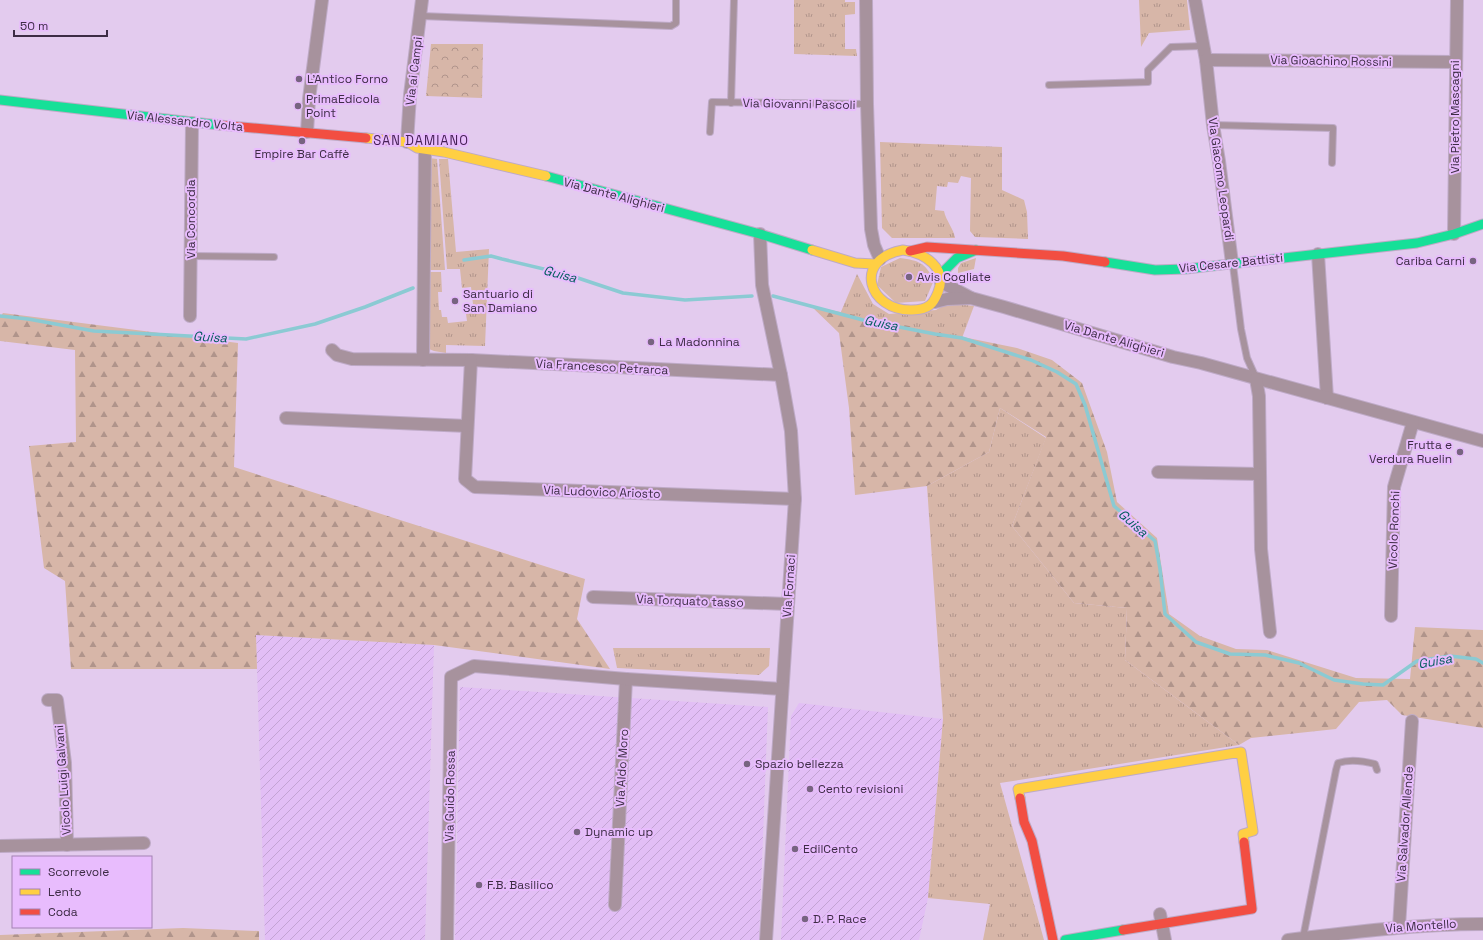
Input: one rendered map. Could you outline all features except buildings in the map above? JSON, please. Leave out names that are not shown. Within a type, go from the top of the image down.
[{"type":"street","points":[[307,132],[309,99],[322,0]]},
{"type":"street","name":"Via ai Campi","points":[[407,142],[410,95],[422,0]]},
{"type":"street","name":"Via Giovanni Pascoli","points":[[866,0],[867,104],[871,229],[878,262]]},
{"type":"street","name":"Via Giacomo Leopardi","points":[[1195,0],[1202,46],[1206,60],[1213,125],[1232,263]]},
{"type":"street","name":"Via Pietro Mascagni","points":[[1454,234],[1457,0]]},
{"type":"street","name":"Via Gioachino Rossini","points":[[1206,60],[1456,62]]},
{"type":"street","name":"Via Alessandro Volta","points":[[0,100],[192,123],[371,138]]},
{"type":"street","name":"Via Concordia","points":[[190,316],[192,123]]},
{"type":"street","name":"Via Dante Alighieri","points":[[371,138],[407,142],[417,148],[444,152],[531,172],[760,234],[855,263],[878,262]]},
{"type":"street","points":[[423,360],[425,149]]},
{"type":"street","name":"Via Cesare Battisti","points":[[910,251],[927,247],[976,250],[1062,256],[1155,270],[1186,269],[1417,243],[1454,234],[1483,224]]},
{"type":"street","points":[[871,229],[878,241],[894,251]]},
{"type":"street","name":"Via Fornaci","points":[[760,234],[762,285],[791,431],[795,499],[766,940]]},
{"type":"street","name":"Via Cesare Battisti","points":[[941,278],[958,258],[976,250]]},
{"type":"street","points":[[855,263],[870,280],[873,290],[882,301],[891,307],[902,310],[929,307],[934,302],[941,278],[935,267],[926,259],[910,251],[894,251],[886,254],[878,262],[870,280]]},
{"type":"street","points":[[1318,254],[1327,398]]},
{"type":"street","name":"Via Dante Alighieri","points":[[941,278],[972,298],[1256,379],[1483,441]]},
{"type":"street","name":"Via Dante Alighieri","points":[[934,302],[972,298]]},
{"type":"street","name":"Via Francesco Petrarca","points":[[332,350],[337,355],[352,359],[471,360],[781,375]]},
{"type":"street","name":"Via Ludovico Ariosto","points":[[471,360],[465,479],[475,487],[795,499]]},
{"type":"street","points":[[1256,379],[1259,396],[1259,474],[1262,549],[1270,632]]},
{"type":"street","points":[[286,418],[467,426]]},
{"type":"street","name":"Vicolo Ronchi","points":[[1391,616],[1394,486],[1413,422]]},
{"type":"street","points":[[1158,472],[1259,474]]},
{"type":"street","name":"Via Torquato tasso","points":[[593,598],[787,604]]},
{"type":"street","name":"Via Guido Rossa","points":[[448,940],[451,677],[474,666],[626,679]]},
{"type":"street","points":[[626,679],[782,689]]},
{"type":"street","name":"Via Aldo Moro","points":[[615,905],[626,679]]},
{"type":"street","name":"Vicolo Luigi Galvani","points":[[48,700],[57,700],[65,763],[67,845]]},
{"type":"street","name":"Via Salvador Allende","points":[[1398,927],[1412,721]]},
{"type":"street","points":[[1053,940],[1032,841],[1024,822],[1018,789],[1241,752],[1253,831],[1243,834],[1252,909],[1161,919],[1065,940]]},
{"type":"street","points":[[0,846],[144,843]]},
{"type":"street","points":[[1161,919],[1165,940]]},
{"type":"street","name":"Via Montello","points":[[1288,940],[1398,927],[1483,924]]},
{"type":"lane","points":[[421,16],[671,26],[676,23],[676,0]]},
{"type":"lane","name":"Via Giovanni Pascoli","points":[[732,103],[734,0]]},
{"type":"lane","points":[[1048,85],[1148,82],[1148,70],[1171,46],[1202,46]]},
{"type":"lane","name":"Via Giovanni Pascoli","points":[[710,132],[712,102],[867,104]]},
{"type":"lane","points":[[1213,125],[1333,128],[1332,163]]},
{"type":"lane","points":[[191,256],[274,257]]},
{"type":"lane","name":"Via Giacomo Leopardi","points":[[1232,263],[1241,329],[1247,358],[1256,379]]},
{"type":"lane","points":[[1303,938],[1338,763],[1347,761],[1370,763],[1375,764],[1377,770]]},
{"type":"shaded area","points":[[256,635],[434,645],[425,940],[265,940]]},
{"type":"shaded area","points":[[460,687],[768,707],[759,940],[455,940]]},
{"type":"shaded area","points":[[799,703],[943,719],[928,898],[919,940],[781,940],[791,716]]},
{"type":"green space","points":[[794,0],[845,0],[845,2],[855,2],[855,14],[845,15],[845,49],[856,49],[857,56],[794,54]]},
{"type":"green space","points":[[1139,0],[1187,0],[1190,30],[1149,33],[1141,47]]},
{"type":"green space","points":[[431,44],[483,44],[482,98],[426,96]]},
{"type":"green space","points":[[880,142],[1002,147],[1002,190],[1024,200],[1027,212],[1028,239],[975,237],[970,231],[971,178],[961,176],[958,183],[948,182],[947,187],[937,186],[935,210],[944,211],[955,238],[892,238],[882,228]]},
{"type":"green space","points":[[429,158],[437,159],[445,270],[428,270]]},
{"type":"green space","points":[[439,159],[448,159],[456,252],[489,249],[485,346],[446,345],[446,353],[429,349],[428,272],[441,272],[442,292],[438,292],[439,310],[441,310],[442,317],[447,317],[448,323],[467,321],[466,314],[474,313],[471,287],[462,288],[460,269],[447,269]]},
{"type":"green space","points":[[900,258],[921,263],[934,280],[925,301],[896,303],[877,285],[881,267]]},
{"type":"green space","points":[[976,258],[974,269],[958,273],[958,268],[961,263]]},
{"type":"green space","points":[[857,274],[873,304],[889,314],[936,310],[944,305],[957,304],[974,306],[962,338],[840,314]]},
{"type":"green space","points":[[811,306],[1017,348],[1052,360],[1082,383],[1107,452],[1117,502],[1157,538],[1169,614],[1200,636],[1236,649],[1267,650],[1356,678],[1410,679],[1415,627],[1483,630],[1483,728],[1402,715],[1387,700],[1359,702],[1336,729],[1251,738],[1239,745],[1125,660],[1127,608],[1074,603],[1012,526],[1046,437],[1000,408],[989,452],[927,486],[855,495],[849,408],[839,333]]},
{"type":"green space","points":[[3,313],[238,343],[234,467],[585,579],[577,619],[610,669],[434,645],[256,635],[257,669],[71,669],[65,581],[44,568],[29,446],[76,442],[75,350],[0,341],[0,317]]},
{"type":"green space","points":[[1000,408],[1046,438],[1012,526],[1074,603],[1127,608],[1125,660],[1239,745],[1000,783],[1044,940],[983,940],[990,904],[928,898],[943,719],[927,486],[989,452]]},
{"type":"green space","points":[[613,648],[770,648],[769,666],[759,675],[617,668]]},
{"type":"green space","points":[[183,928],[259,931],[259,940],[0,940],[0,935]]},
{"type":"waterway","name":"Guisa","points":[[464,260],[491,256],[569,275],[623,293],[685,300],[752,296]]},
{"type":"waterway","name":"Guisa","points":[[0,316],[28,319],[94,331],[246,339],[315,324],[365,307],[413,288]]},
{"type":"waterway","name":"Guisa","points":[[773,296],[863,320],[962,338],[1031,360],[1057,372],[1076,384],[1085,405],[1114,506],[1155,541],[1165,614],[1196,642],[1230,654],[1265,655],[1299,663],[1334,680],[1363,684],[1383,685],[1417,661],[1450,656],[1476,659],[1483,663]]},
{"type":"traffic: fast","points":[[0,100],[219,125]]},
{"type":"traffic: fast","points":[[546,176],[760,234],[812,250]]},
{"type":"traffic: fast","points":[[1105,262],[1155,270],[1186,269],[1417,243],[1454,234],[1483,224]]},
{"type":"traffic: fast","points":[[940,275],[957,258],[976,250]]},
{"type":"traffic: fast","points":[[1065,940],[1123,930]]},
{"type":"traffic: slow","points":[[366,138],[407,142],[417,148],[444,152],[546,176]]},
{"type":"traffic: slow","points":[[812,250],[855,263],[875,264]]},
{"type":"traffic: slow","points":[[903,250],[919,254],[926,258],[937,269],[940,276],[940,283],[936,298],[931,304],[924,308],[912,310],[897,308],[885,302],[876,294],[872,284],[872,273],[877,263],[887,255],[903,250]]},
{"type":"traffic: slow","points":[[1020,798],[1018,789],[1241,752],[1253,831],[1243,834],[1244,842]]},
{"type":"traffic: jam","points":[[219,125],[366,138]]},
{"type":"traffic: jam","points":[[910,251],[927,247],[1063,256],[1105,262]]},
{"type":"traffic: jam","points":[[1020,798],[1024,822],[1032,841],[1053,940]]},
{"type":"traffic: jam","points":[[1123,930],[1252,909],[1244,842]]},
{"type":"place","name":"L'Antico Forno","points":[[299,79]]},
{"type":"place","name":"PrimaEdicola Point","points":[[298,106]]},
{"type":"place","name":"Empire Bar Caffè","points":[[302,141]]},
{"type":"place","name":"Cariba Carni","points":[[1473,261]]},
{"type":"place","name":"Avis Cogliate","points":[[909,277]]},
{"type":"place","name":"Santuario di San Damiano","points":[[455,301]]},
{"type":"place","name":"La Madonnina","points":[[651,342]]},
{"type":"place","name":"Frutta e Verdura Ruelin","points":[[1460,452]]},
{"type":"place","name":"Spazio bellezza","points":[[747,764]]},
{"type":"place","name":"Cento revisioni","points":[[810,789]]},
{"type":"place","name":"Dynamic up","points":[[577,832]]},
{"type":"place","name":"EdilCento","points":[[795,849]]},
{"type":"place","name":"F.B. Basilico","points":[[479,885]]},
{"type":"place","name":"D. P. Race","points":[[805,919]]},
{"type":"district","name":"SAN DAMIANO","points":[[421,140]]}]
